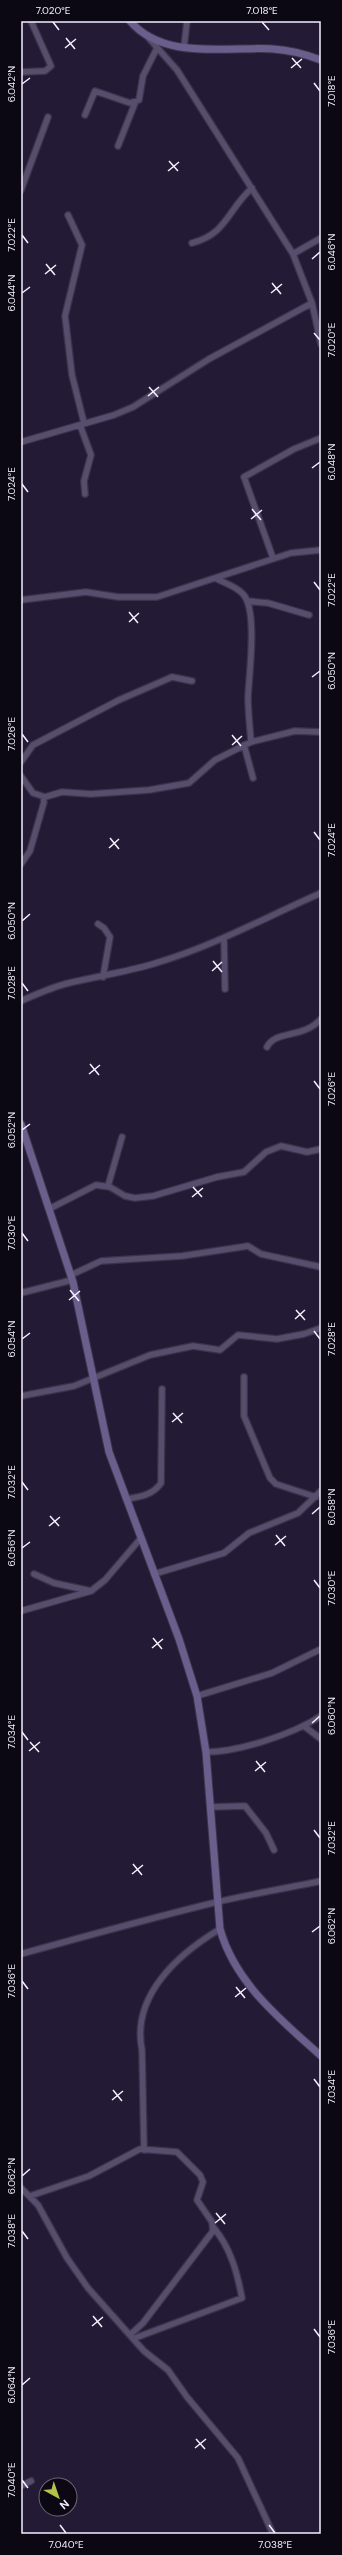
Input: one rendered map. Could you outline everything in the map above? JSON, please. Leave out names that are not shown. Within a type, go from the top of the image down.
[{"type":"main road","points":[[130,21],[144,34],[162,42],[184,47],[274,49],[300,52],[321,60]]},
{"type":"main road","points":[[21,1124],[71,1277],[109,1452],[190,1670],[197,1696],[206,1752],[220,1928],[230,1958],[252,1989],[321,2056]]},
{"type":"street","points":[[21,72],[46,71],[51,66],[31,21]]},
{"type":"street","points":[[184,47],[187,21]]},
{"type":"street","points":[[144,34],[177,70],[293,254],[312,303],[321,344]]},
{"type":"street","points":[[118,146],[135,103],[140,96],[143,76],[157,48]]},
{"type":"street","points":[[85,115],[95,91],[135,103]]},
{"type":"street","points":[[21,190],[48,117]]},
{"type":"street","points":[[192,243],[213,235],[220,229],[244,195],[252,188]]},
{"type":"street","points":[[68,215],[82,245],[65,316],[72,375],[82,424],[91,455],[84,481],[86,494]]},
{"type":"street","points":[[293,254],[321,238]]},
{"type":"street","points":[[21,442],[133,407],[209,359],[312,303]]},
{"type":"street","points":[[273,558],[244,477],[294,449],[321,438]]},
{"type":"street","points":[[21,600],[86,592],[118,597],[157,597],[273,558],[291,553],[321,550]]},
{"type":"street","points":[[217,578],[238,590],[244,595],[247,601],[251,629],[248,705],[251,742]]},
{"type":"street","points":[[247,601],[268,603],[309,615]]},
{"type":"street","points":[[21,762],[33,745],[119,700],[172,676],[192,681]]},
{"type":"street","points":[[21,776],[33,793],[43,797],[50,797],[62,792],[112,792],[184,784],[215,760],[251,742],[294,731],[321,732]]},
{"type":"street","points":[[244,745],[253,778]]},
{"type":"street","points":[[21,864],[34,841],[44,802],[43,797]]},
{"type":"street","points":[[21,1001],[70,982],[103,976],[156,963],[224,939],[257,921],[321,893]]},
{"type":"street","points":[[98,924],[104,928],[110,937],[103,976]]},
{"type":"street","points":[[224,939],[225,989]]},
{"type":"street","points":[[267,1047],[275,1037],[302,1032],[321,1019]]},
{"type":"street","points":[[108,1186],[122,1137]]},
{"type":"street","points":[[49,1210],[96,1186],[108,1186],[130,1197],[153,1196],[217,1177],[244,1172],[266,1152],[281,1146],[307,1152],[321,1149]]},
{"type":"street","points":[[21,1293],[71,1277],[101,1261],[182,1256],[248,1246],[261,1254],[321,1267]]},
{"type":"street","points":[[21,1396],[74,1386],[150,1355],[193,1346],[220,1350],[238,1335],[277,1339],[304,1334],[321,1328]]},
{"type":"street","points":[[244,1377],[244,1416],[270,1478],[276,1484],[316,1497]]},
{"type":"street","points":[[126,1499],[141,1497],[153,1492],[162,1483],[162,1390]]},
{"type":"street","points":[[154,1574],[224,1553],[249,1533],[298,1513],[321,1491]]},
{"type":"street","points":[[21,1611],[91,1591],[105,1580],[141,1538]]},
{"type":"street","points":[[34,1574],[54,1582],[91,1591]]},
{"type":"street","points":[[197,1696],[272,1672],[321,1649]]},
{"type":"street","points":[[206,1752],[240,1749],[304,1726],[321,1716]]},
{"type":"street","points":[[304,1726],[321,1739]]},
{"type":"street","points":[[210,1807],[245,1806],[266,1833],[274,1850]]},
{"type":"street","points":[[21,1954],[81,1936],[138,1924],[217,1902],[321,1881]]},
{"type":"street","points":[[144,2150],[142,2050],[139,2036],[142,2010],[164,1975],[174,1963],[195,1944],[220,1928]]},
{"type":"street","points":[[30,2196],[89,2176],[136,2150],[177,2152],[200,2175],[203,2182],[197,2200],[227,2246],[232,2259],[242,2298],[133,2336]]},
{"type":"street","points":[[21,2188],[38,2205],[67,2258],[88,2288],[133,2336],[144,2351],[168,2370],[195,2408],[238,2458],[273,2534]]},
{"type":"street","points":[[133,2336],[214,2228]]},
{"type":"street","points":[[21,2486],[31,2481]]}]
